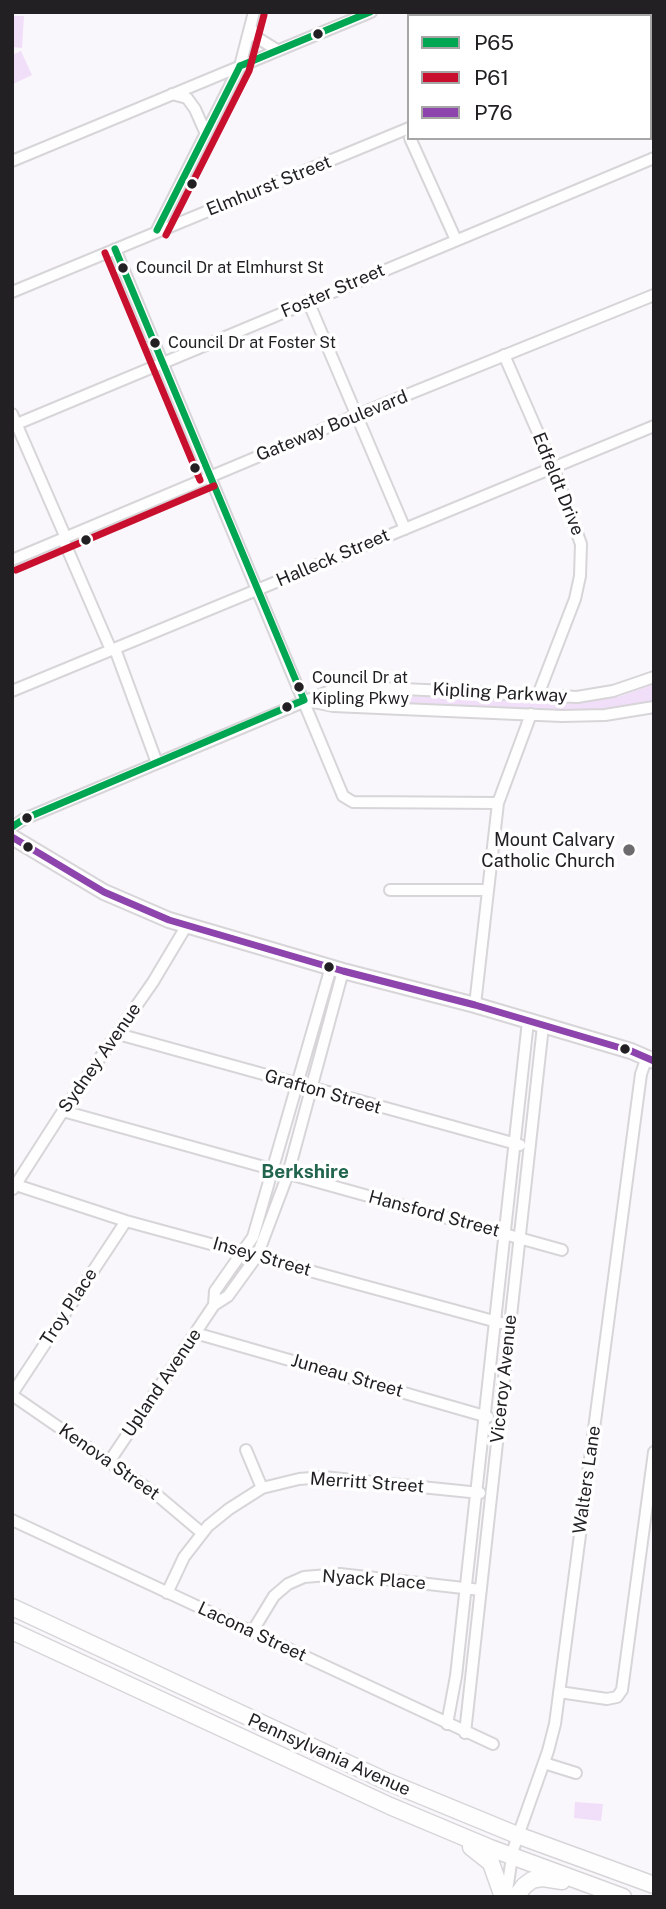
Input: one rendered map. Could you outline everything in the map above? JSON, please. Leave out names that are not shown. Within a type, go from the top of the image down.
[{"type":"highway","name":"Pennsylvania Avenue","points":[[12,1607],[336,1759],[517,1835],[654,1885]]},
{"type":"highway","name":"Pennsylvania Avenue","points":[[12,1631],[439,1827],[622,1897]]},
{"type":"highway","points":[[439,1827],[488,1860],[496,1873],[504,1897]]},
{"type":"highway","points":[[516,1897],[528,1883],[543,1878],[602,1889]]},
{"type":"main road","points":[[12,837],[104,892],[133,906],[187,925],[337,969],[475,1005],[650,1059]]},
{"type":"street","points":[[157,230],[240,65],[254,12]]},
{"type":"street","points":[[12,161],[371,12]]},
{"type":"street","points":[[251,28],[256,37],[277,50]]},
{"type":"street","points":[[172,94],[187,98],[206,134]]},
{"type":"street","name":"Elmhurst Street","points":[[12,292],[157,230],[407,133]]},
{"type":"street","points":[[411,140],[456,240]]},
{"type":"street","name":"Foster Street","points":[[14,422],[654,158]]},
{"type":"street","points":[[115,249],[342,794],[353,802],[498,803]]},
{"type":"street","name":"Gateway Boulevard","points":[[12,560],[654,295]]},
{"type":"street","points":[[308,302],[405,529]]},
{"type":"street","name":"Edfeldt Drive","points":[[504,355],[581,538],[580,576],[575,599],[538,695]]},
{"type":"street","points":[[14,422],[113,649],[157,763]]},
{"type":"street","name":"Halleck Street","points":[[12,691],[654,426]]},
{"type":"street","name":"Kipling Parkway","points":[[12,827],[325,692],[350,688],[577,697],[631,687],[654,677]]},
{"type":"street","name":"Kipling Parkway","points":[[304,700],[332,706],[531,714],[605,715],[653,709]]},
{"type":"street","points":[[475,1005],[498,803],[531,714]]},
{"type":"street","points":[[390,890],[487,890]]},
{"type":"street","name":"Sydney Avenue","points":[[14,1188],[63,1111],[153,982],[187,925]]},
{"type":"street","name":"Upland Avenue","points":[[215,1305],[215,1291],[253,1237],[298,1085],[337,969]]},
{"type":"street","name":"Upland Avenue","points":[[110,1462],[195,1333],[215,1305],[228,1296],[257,1256],[288,1174],[311,1089],[337,969]]},
{"type":"street","name":"Viceroy Avenue","points":[[447,1724],[456,1676],[528,1021]]},
{"type":"street","name":"Viceroy Avenue","points":[[465,1733],[543,1026]]},
{"type":"street","name":"Grafton Street","points":[[118,1034],[528,1147]]},
{"type":"street","name":"Walters Lane","points":[[504,1897],[517,1835],[544,1763],[555,1724],[641,1074],[650,1059]]},
{"type":"street","name":"Hansford Street","points":[[63,1111],[562,1250]]},
{"type":"street","name":"Insey Street","points":[[14,1188],[510,1325]]},
{"type":"street","name":"Troy Place","points":[[12,1395],[126,1221]]},
{"type":"street","name":"Juneau Street","points":[[195,1333],[484,1416],[500,1418]]},
{"type":"street","name":"Kenova Street","points":[[12,1395],[157,1495],[202,1533]]},
{"type":"street","points":[[246,1450],[262,1488]]},
{"type":"street","points":[[559,1692],[607,1699],[617,1697],[622,1690],[654,1451]]},
{"type":"street","name":"Merritt Street","points":[[167,1593],[184,1558],[202,1533],[220,1516],[262,1488],[289,1480],[323,1477],[492,1495]]},
{"type":"street","name":"Lacona Street","points":[[12,1520],[493,1744]]},
{"type":"street","name":"Nyack Place","points":[[252,1632],[274,1596],[288,1584],[304,1577],[340,1574],[481,1590]]},
{"type":"street","points":[[544,1763],[576,1773]]},
{"type":"shaded area","points":[[12,16],[24,16],[22,48],[12,47]]},
{"type":"shaded area","points":[[21,51],[32,75],[13,84],[12,55]]},
{"type":"shaded area","points":[[654,684],[654,704],[598,713],[326,703],[324,698],[350,694],[582,703],[621,696]]},
{"type":"shaded area","points":[[575,1802],[603,1804],[601,1821],[574,1818]]},
{"type":"transit line","name":"P65","points":[[240,66],[370,12]]},
{"type":"transit line","name":"P61","points":[[166,235],[249,71],[264,15]]},
{"type":"transit line","name":"P65","points":[[157,230],[240,66]]},
{"type":"transit line","name":"P65","points":[[115,249],[304,700]]},
{"type":"transit line","name":"P61","points":[[105,253],[200,480]]},
{"type":"transit line","name":"P61","points":[[16,570],[214,486]]},
{"type":"transit line","name":"P65","points":[[12,827],[24,819],[304,700]]},
{"type":"transit line","name":"P76","points":[[12,837],[104,892],[169,920],[343,971],[475,1005],[631,1051],[654,1061]]},
{"type":"place","name":"Council Dr at Elmhurst St","points":[[123,268]]},
{"type":"place","name":"Council Dr at Foster St","points":[[155,343]]},
{"type":"place","name":"Council Dr at Kipling Pkwy","points":[[299,687]]},
{"type":"place","name":"Mount Calvary Catholic Church","points":[[629,850]]},
{"type":"district","name":"Berkshire","points":[[305,1172]]}]
